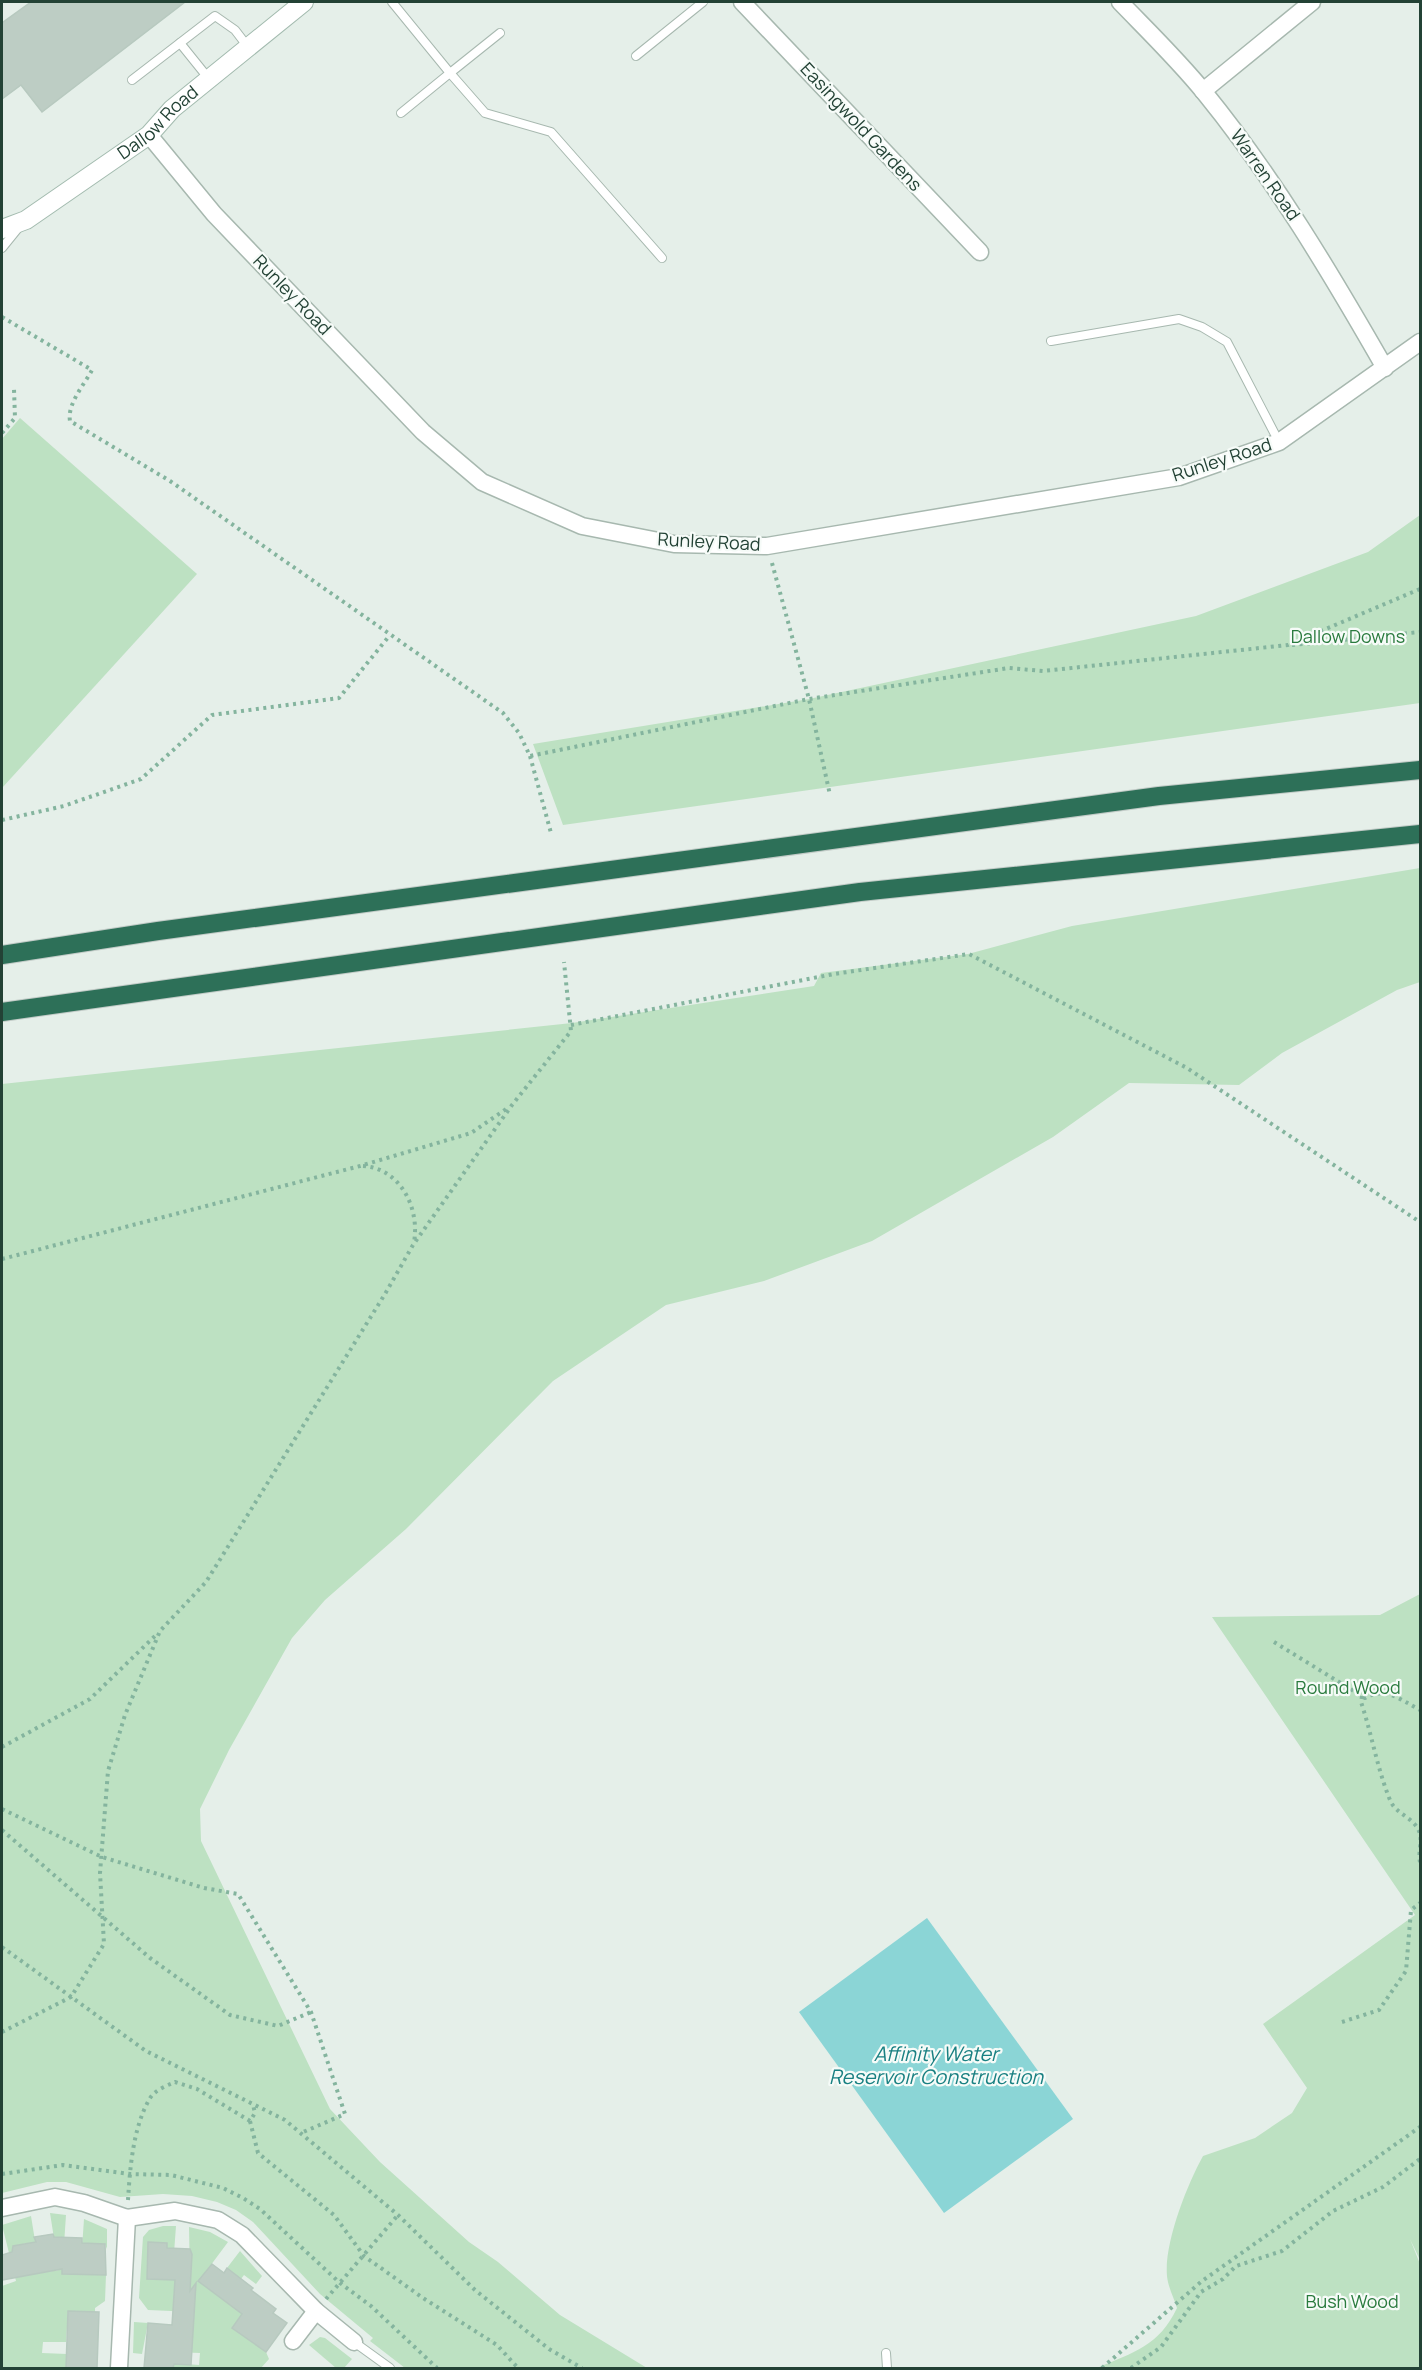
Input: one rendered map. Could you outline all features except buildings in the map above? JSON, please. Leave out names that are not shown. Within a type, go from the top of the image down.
[{"type":"highway","points":[[2,955],[158,931],[1159,796],[1420,770]]},
{"type":"highway","points":[[2,1012],[860,892],[1420,834]]},
{"type":"street","name":"Dallow Road","points":[[2,229],[26,220],[148,135],[172,109],[304,2]]},
{"type":"street","name":"Easingwold Gardens","points":[[742,2],[980,252]]},
{"type":"street","name":"Warren Road","points":[[1120,2],[1203,91],[1262,169],[1322,257],[1385,368]]},
{"type":"street","points":[[1203,91],[1312,2]]},
{"type":"street","name":"Runley Road","points":[[148,135],[214,214],[406,415],[482,482],[582,526],[674,544],[767,546],[1179,477],[1279,442],[1420,342]]},
{"type":"street","points":[[2,2208],[55,2197],[84,2203],[127,2218],[175,2211],[218,2220],[247,2240],[316,2311],[354,2342]]},
{"type":"street","points":[[119,2368],[127,2218]]},
{"type":"street","points":[[293,2341],[316,2311]]},
{"type":"lane","points":[[392,2],[485,112],[551,132],[662,258]]},
{"type":"lane","points":[[636,56],[703,2]]},
{"type":"lane","points":[[132,80],[215,16],[235,30],[248,47]]},
{"type":"lane","points":[[401,113],[500,33]]},
{"type":"lane","points":[[180,43],[209,79]]},
{"type":"lane","points":[[2,248],[26,220]]},
{"type":"lane","points":[[1051,341],[1179,319],[1202,327],[1227,342],[1279,442]]},
{"type":"lane","points":[[354,2342],[390,2368]]},
{"type":"lane","points":[[886,2353],[887,2368]]},
{"type":"path","points":[[2,317],[92,370],[73,404],[69,414],[70,421],[170,481],[503,713],[519,733],[530,756],[551,832]]},
{"type":"path","points":[[2,433],[15,418],[14,389]]},
{"type":"path","points":[[767,546],[809,699],[830,795]]},
{"type":"path","points":[[1288,645],[1420,589]]},
{"type":"path","points":[[530,756],[809,699],[1009,668],[1043,671],[1420,632]]},
{"type":"path","points":[[2,820],[64,806],[141,779],[212,715],[339,698],[390,635]]},
{"type":"path","points":[[571,1025],[834,974],[969,954],[1187,1068],[1420,1222]]},
{"type":"path","points":[[2,1747],[90,1699],[160,1631],[206,1581],[385,1294],[413,1245],[512,1105],[571,1031],[564,962]]},
{"type":"path","points":[[2,1259],[360,1166],[471,1133],[512,1105]]},
{"type":"path","points":[[360,1166],[386,1173],[403,1187],[415,1222],[413,1245]]},
{"type":"path","points":[[2,2032],[71,1998],[104,1944],[102,1857],[108,1771],[124,1715],[160,1631]]},
{"type":"path","points":[[1274,1642],[1365,1698],[1375,1692],[1383,1692],[1420,1710]]},
{"type":"path","points":[[1362,1696],[1361,1702],[1372,1743],[1377,1751],[1378,1770],[1390,1801],[1410,1819],[1420,1834],[1420,1862]]},
{"type":"path","points":[[2,1809],[102,1857],[204,1888],[238,1894],[311,2012],[345,2114],[301,2133]]},
{"type":"path","points":[[2,1830],[150,1958],[230,2015],[278,2026],[311,2012]]},
{"type":"path","points":[[1342,2022],[1379,2010],[1406,1971],[1412,1910],[1420,1903]]},
{"type":"path","points":[[2,1947],[146,2050],[285,2120],[398,2216],[475,2290],[549,2349],[582,2368]]},
{"type":"path","points":[[130,2174],[140,2124],[149,2098],[175,2082],[197,2090],[250,2121],[258,2153],[334,2216],[364,2256],[423,2298],[497,2345],[518,2368]]},
{"type":"path","points":[[250,2121],[255,2113],[253,2104]]},
{"type":"path","points":[[1102,2368],[1202,2281],[1420,2127]]},
{"type":"path","points":[[1131,2368],[1161,2347],[1201,2292],[1223,2279],[1236,2266],[1282,2251],[1333,2211],[1383,2187],[1420,2159]]},
{"type":"path","points":[[340,2283],[398,2216]]},
{"type":"green space","points":[[20,418],[197,574],[2,788],[2,439]]},
{"type":"green space","name":"Dallow Downs","points":[[1420,515],[1420,703],[563,825],[533,744],[809,699],[1196,616],[1368,552]]},
{"type":"green space","points":[[1420,868],[1420,982],[1397,990],[1282,1053],[1239,1085],[1129,1083],[1053,1137],[872,1241],[764,1281],[666,1305],[553,1381],[406,1529],[325,1600],[292,1638],[229,1750],[200,1809],[201,1841],[330,2109],[380,2162],[469,2242],[498,2262],[560,2315],[647,2368],[405,2368],[370,2341],[373,2338],[320,2294],[253,2222],[236,2210],[217,2202],[192,2196],[163,2194],[120,2197],[66,2182],[47,2182],[2,2193],[2,1084],[572,1023],[814,986],[821,973],[968,954],[1072,926]]},
{"type":"green space","name":"Round Wood","points":[[1420,1594],[1420,2260],[1410,2239],[1420,2264],[1420,2368],[1097,2368],[1134,2352],[1154,2339],[1170,2321],[1177,2308],[1167,2276],[1169,2247],[1178,2214],[1203,2156],[1255,2138],[1292,2113],[1307,2088],[1263,2024],[1415,1915],[1212,1617],[1380,1615]]},
{"type":"green space","points":[[50,2213],[66,2215],[62,2274],[106,2275],[105,2301],[95,2308],[95,2312],[68,2311],[66,2342],[43,2342],[42,2353],[67,2354],[66,2368],[2,2368],[2,2286],[16,2281],[2,2225],[31,2216],[36,2247],[28,2243],[13,2246],[16,2277],[59,2270]]},
{"type":"green space","points":[[84,2219],[107,2229],[107,2249],[105,2244],[82,2248]]},
{"type":"green space","points":[[163,2226],[176,2226],[174,2253],[166,2253],[167,2243],[148,2242],[147,2279],[190,2280],[189,2227],[210,2232],[228,2242],[199,2281],[248,2307],[232,2328],[266,2352],[269,2359],[261,2368],[173,2368],[174,2363],[199,2365],[200,2353],[175,2352],[176,2325],[172,2325],[172,2322],[194,2323],[194,2312],[148,2310],[139,2298],[143,2237],[149,2230]]},
{"type":"green space","points":[[240,2251],[262,2276],[256,2284],[244,2275],[241,2279],[227,2268]]},
{"type":"green space","points":[[134,2322],[148,2323],[142,2354],[133,2353]]},
{"type":"green space","points":[[320,2337],[325,2338],[352,2359],[344,2368],[336,2368],[309,2345]]},
{"type":"water","name":"Affinity Water Reservoir Construction","points":[[927,1918],[1073,2119],[944,2213],[799,2012]]},
{"type":"park label","name":"Bush Wood","points":[[1352,2302]]}]
